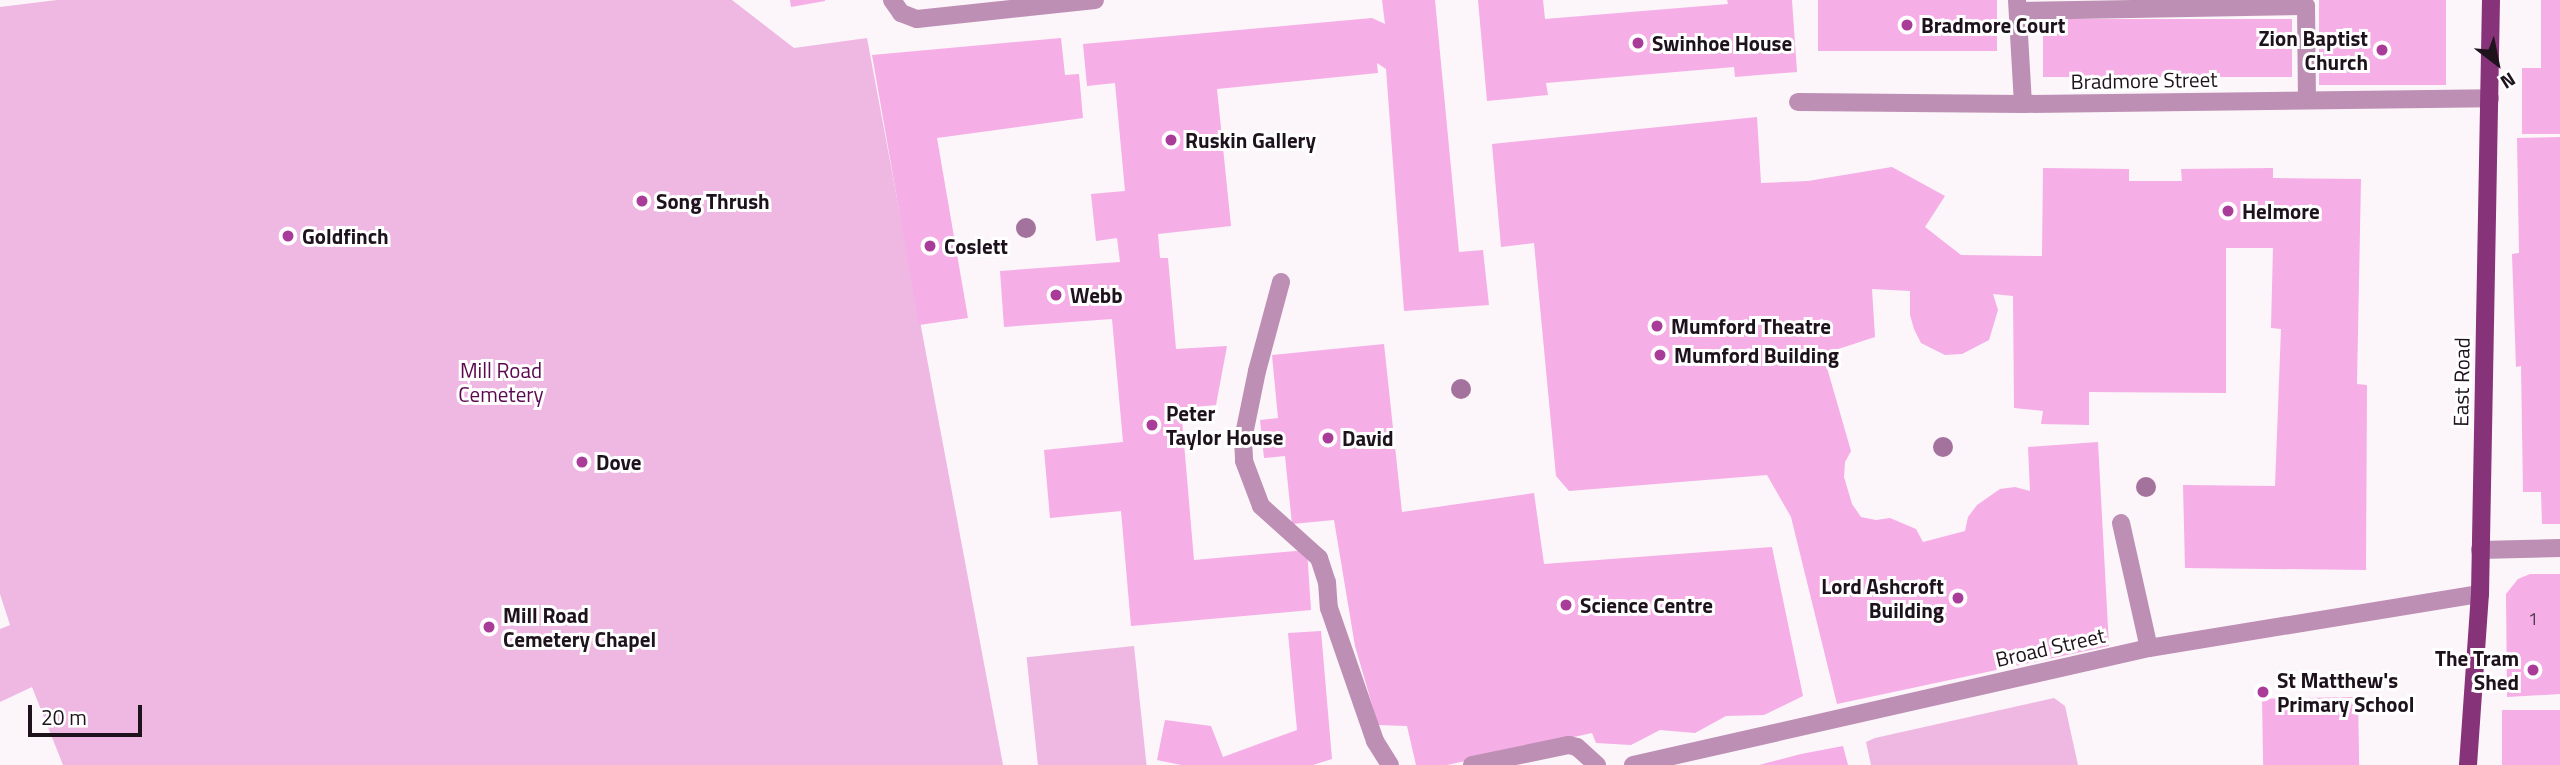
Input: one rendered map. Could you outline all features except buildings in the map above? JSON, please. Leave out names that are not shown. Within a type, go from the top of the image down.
[{"type":"main road","name":"East Road","points":[[2468,765],[2480,594],[2491,0]]},
{"type":"street","points":[[892,0],[901,13],[917,19],[1095,0]]},
{"type":"street","points":[[2023,104],[2017,6],[2306,6],[2307,100]]},
{"type":"street","name":"Bradmore Street","points":[[1798,102],[2023,104],[2490,98]]},
{"type":"street","points":[[1281,282],[1257,371],[1243,439],[1244,461],[1261,506],[1319,558],[1327,582],[1328,608],[1375,741],[1390,765]]},
{"type":"street","points":[[2121,523],[2149,648]]},
{"type":"street","points":[[2480,550],[2560,548]]},
{"type":"street","name":"Broad Street","points":[[1633,765],[1663,762],[2149,648],[2480,594]]},
{"type":"street","points":[[1472,765],[1569,744],[1577,747],[1597,765]]},
{"type":"green space","name":"Mill Road Cemetery","points":[[57,0],[732,0],[794,48],[867,38],[1003,765],[63,765],[32,687],[0,702],[0,629],[10,625],[0,594],[0,7]]},
{"type":"green space","points":[[1134,646],[1147,765],[1038,765],[1027,657]]},
{"type":"green space","points":[[2054,698],[2065,706],[2078,765],[1871,765],[1866,742],[1875,738]]},
{"type":"place","name":"Bradmore Court","points":[[1907,25]]},
{"type":"place","name":"Swinhoe House","points":[[1638,43]]},
{"type":"place","name":"Zion Baptist Church","points":[[2382,50]]},
{"type":"place","name":"Ruskin Gallery","points":[[1171,140]]},
{"type":"place","name":"Song Thrush","points":[[642,201]]},
{"type":"place","name":"Helmore","points":[[2228,211]]},
{"type":"place","name":"Goldfinch","points":[[288,236]]},
{"type":"place","name":"Coslett","points":[[930,246]]},
{"type":"place","name":"Webb","points":[[1056,295]]},
{"type":"place","name":"Mumford Theatre","points":[[1657,326]]},
{"type":"place","name":"Mumford Building","points":[[1660,355]]},
{"type":"place","name":"Peter Taylor House","points":[[1152,425]]},
{"type":"place","name":"David","points":[[1328,438]]},
{"type":"place","name":"Dove","points":[[582,462]]},
{"type":"place","name":"Lord Ashcroft Building","points":[[1958,598]]},
{"type":"place","name":"Science Centre","points":[[1566,605]]},
{"type":"place","name":"Mill Road Cemetery Chapel","points":[[489,627]]},
{"type":"place","name":"The Tram Shed","points":[[2533,670]]},
{"type":"place","name":"St Matthew's Primary School","points":[[2263,692]]}]
